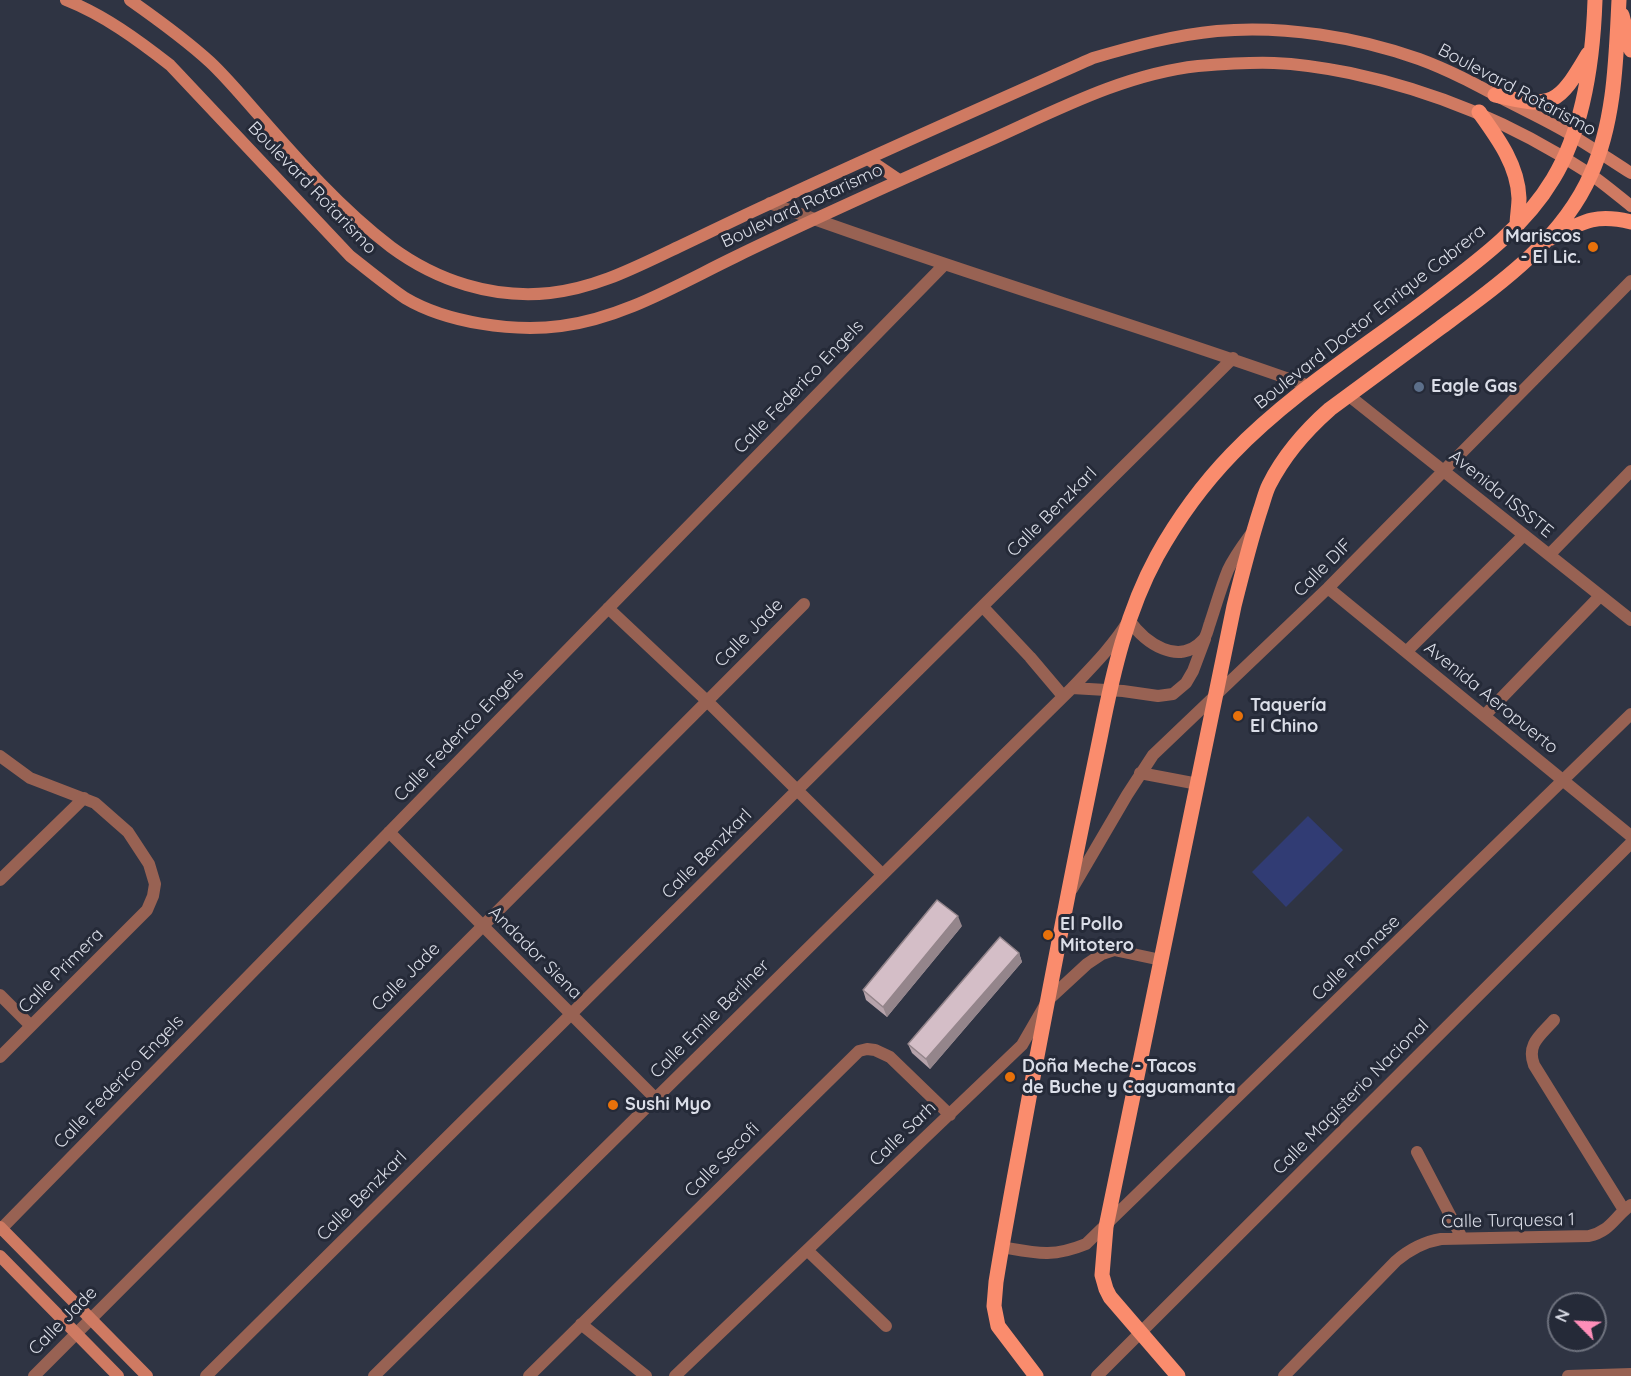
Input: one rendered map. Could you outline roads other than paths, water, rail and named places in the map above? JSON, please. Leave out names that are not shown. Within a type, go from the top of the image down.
[{"type":"main road","name":"Boulevard Doctor Enrique Cabrera","points":[[1036,1376],[998,1326],[994,1306],[996,1281],[1067,899],[1114,668],[1142,587],[1158,555],[1206,485],[1230,456],[1309,386],[1462,273],[1517,226],[1540,198],[1565,158],[1573,136],[1593,46],[1595,0]]},
{"type":"main road","points":[[1619,1],[1631,50]]},
{"type":"main road","points":[[1178,1376],[1110,1297],[1101,1275],[1106,1227],[1234,606],[1268,487],[1281,464],[1312,425],[1500,283],[1543,243],[1574,207],[1591,175],[1609,116],[1619,1]]},
{"type":"main road","points":[[1495,94],[1541,103],[1553,99],[1563,93],[1593,46]]},
{"type":"main road","points":[[1479,112],[1502,146],[1513,170],[1519,196],[1517,226]]},
{"type":"main road","points":[[1543,243],[1572,227],[1595,218],[1616,218],[1631,222]]},
{"type":"street","name":"Boulevard Rotarismo","points":[[66,0],[136,39],[170,65],[350,256],[378,279],[408,299],[436,312],[499,326],[558,327],[590,321],[627,309],[813,219],[1100,91],[1165,71],[1196,66],[1274,63],[1317,67],[1385,80],[1448,100],[1479,112],[1565,158],[1631,206]]},
{"type":"street","name":"Boulevard Rotarismo","points":[[130,0],[211,63],[325,189],[365,226],[410,260],[459,283],[488,291],[522,294],[550,293],[575,289],[615,277],[770,203],[1093,58],[1177,36],[1219,31],[1270,30],[1313,34],[1356,41],[1421,60],[1495,94],[1573,136],[1631,173]]},
{"type":"street","points":[[868,159],[899,180]]},
{"type":"street","points":[[770,203],[944,265],[1233,358],[1309,386]]},
{"type":"street","name":"Calle Federico Engels","points":[[0,1228],[944,265]]},
{"type":"street","name":"Calle DIF","points":[[1067,899],[1140,773],[1153,755],[1328,588],[1631,281]]},
{"type":"street","name":"Calle Benzkarl","points":[[206,1376],[1233,358]]},
{"type":"street","name":"Avenida ISSSTE","points":[[1348,396],[1631,620]]},
{"type":"street","points":[[1549,555],[1631,471]]},
{"type":"street","points":[[982,607],[1030,657],[1068,692],[1110,690],[1158,696],[1173,694],[1190,677],[1228,569],[1254,531]]},
{"type":"street","points":[[1406,652],[1524,536]]},
{"type":"street","name":"Avenida Aeropuerto","points":[[1328,588],[1631,836]]},
{"type":"street","points":[[1484,716],[1600,596]]},
{"type":"street","name":"Calle Jade","points":[[34,1376],[804,603]]},
{"type":"street","points":[[608,608],[707,701],[882,874]]},
{"type":"street","points":[[1129,620],[1146,639],[1170,652],[1186,651],[1204,639]]},
{"type":"street","name":"Calle Emile Berliner","points":[[374,1376],[1102,658],[1129,620]]},
{"type":"street","name":"Calle Pronase","points":[[1001,1247],[1053,1254],[1071,1251],[1086,1244],[1631,714]]},
{"type":"street","points":[[0,756],[30,778],[84,798],[0,880]]},
{"type":"street","points":[[1140,773],[1198,784]]},
{"type":"street","name":"Calle Primera","points":[[0,1057],[147,910],[153,896],[155,884],[149,864],[128,832],[95,803],[84,798]]},
{"type":"street","name":"Andador Siena","points":[[389,832],[655,1098]]},
{"type":"street","name":"Calle Magisterio Nacional","points":[[1097,1376],[1631,843]]},
{"type":"street","name":"Calle Sarh","points":[[675,1376],[1022,1045],[1048,1000],[1087,964],[1102,954],[1114,950],[1161,960]]},
{"type":"street","points":[[0,995],[31,1026]]},
{"type":"street","points":[[1554,1020],[1533,1044],[1531,1057],[1534,1065],[1627,1208]]},
{"type":"street","name":"Calle Secofi","points":[[529,1376],[859,1051],[875,1050],[890,1057],[950,1115]]},
{"type":"street","points":[[1417,1152],[1462,1238]]},
{"type":"street","name":"Calle Turquesa 1","points":[[1284,1376],[1396,1260],[1428,1241],[1462,1238],[1589,1236],[1599,1234],[1608,1228],[1627,1208]]},
{"type":"street","points":[[0,1228],[147,1376]]},
{"type":"street","points":[[808,1251],[886,1326]]},
{"type":"street","points":[[0,1256],[118,1376]]},
{"type":"street","points":[[581,1324],[646,1376]]},
{"type":"street","points":[[1568,1376],[1631,1374]]},
{"type":"place","name":"Mariscos - El Lic.","points":[[1593,247]]},
{"type":"place","name":"Eagle Gas","points":[[1419,387]]},
{"type":"place","name":"Taquería El Chino","points":[[1238,716]]},
{"type":"place","name":"El Pollo Mitotero","points":[[1048,935]]},
{"type":"place","name":"Doña Meche - Tacos de Buche y Caguamanta","points":[[1010,1077]]},
{"type":"place","name":"Sushi Myo","points":[[613,1105]]}]
